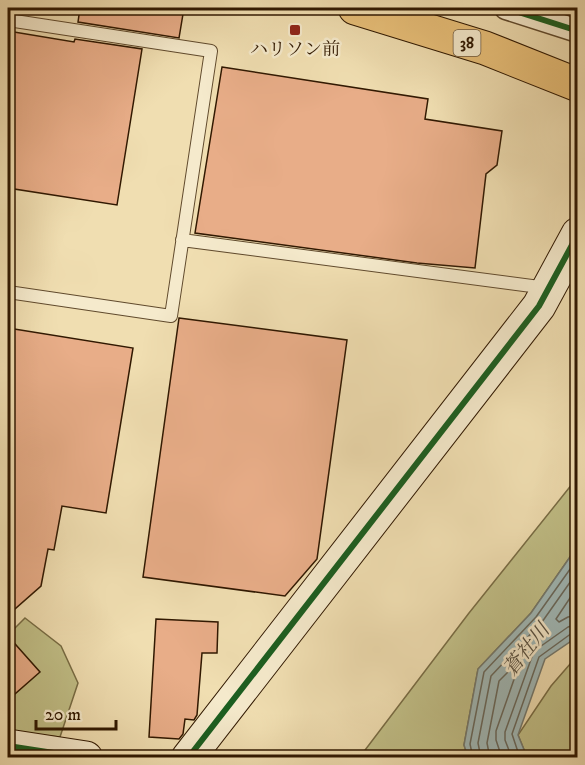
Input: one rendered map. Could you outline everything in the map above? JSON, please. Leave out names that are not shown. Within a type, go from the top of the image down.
[{"type":"main road","name":"38","points":[[355,8],[485,48],[578,84]]},
{"type":"street","points":[[506,8],[578,31]]},
{"type":"street","points":[[188,758],[539,306],[578,234]]},
{"type":"street","points":[[8,746],[86,758]]},
{"type":"lane","points":[[8,20],[211,51],[171,316],[8,292]]},
{"type":"lane","points":[[182,240],[549,288]]},
{"type":"shaded area","points":[[577,478],[577,547],[531,613],[478,669],[464,745],[468,757],[359,758],[469,613]]},
{"type":"shaded area","points":[[25,618],[61,646],[78,683],[60,737],[8,732],[8,635]]},
{"type":"shaded area","points":[[577,656],[577,757],[527,757],[518,735],[551,686]]},
{"type":"water","name":"蒼社川","points":[[577,547],[577,637],[545,659],[518,735],[527,757],[468,757],[464,745],[478,669],[531,613]]},
{"type":"building","points":[[80,8],[184,8],[179,38],[78,22]]},
{"type":"building","points":[[8,31],[74,42],[75,39],[142,49],[117,205],[8,188]]},
{"type":"building","points":[[222,67],[428,99],[425,119],[502,131],[497,165],[486,174],[475,268],[417,263],[195,233]]},
{"type":"building","points":[[179,318],[347,340],[317,559],[285,596],[143,577]]},
{"type":"building","points":[[8,328],[133,348],[106,513],[62,506],[54,550],[48,549],[41,586],[8,615]]},
{"type":"building","points":[[156,619],[218,622],[217,653],[202,653],[197,715],[194,720],[185,719],[183,734],[179,739],[149,737]]},
{"type":"building","points":[[8,636],[40,672],[8,700]]},
{"type":"cycle path","points":[[506,8],[578,31]]},
{"type":"cycle path","points":[[188,758],[539,306],[578,234]]},
{"type":"cycle path","points":[[8,746],[86,758]]},
{"type":"place","name":"ハリソン前","points":[[295,30]]}]
